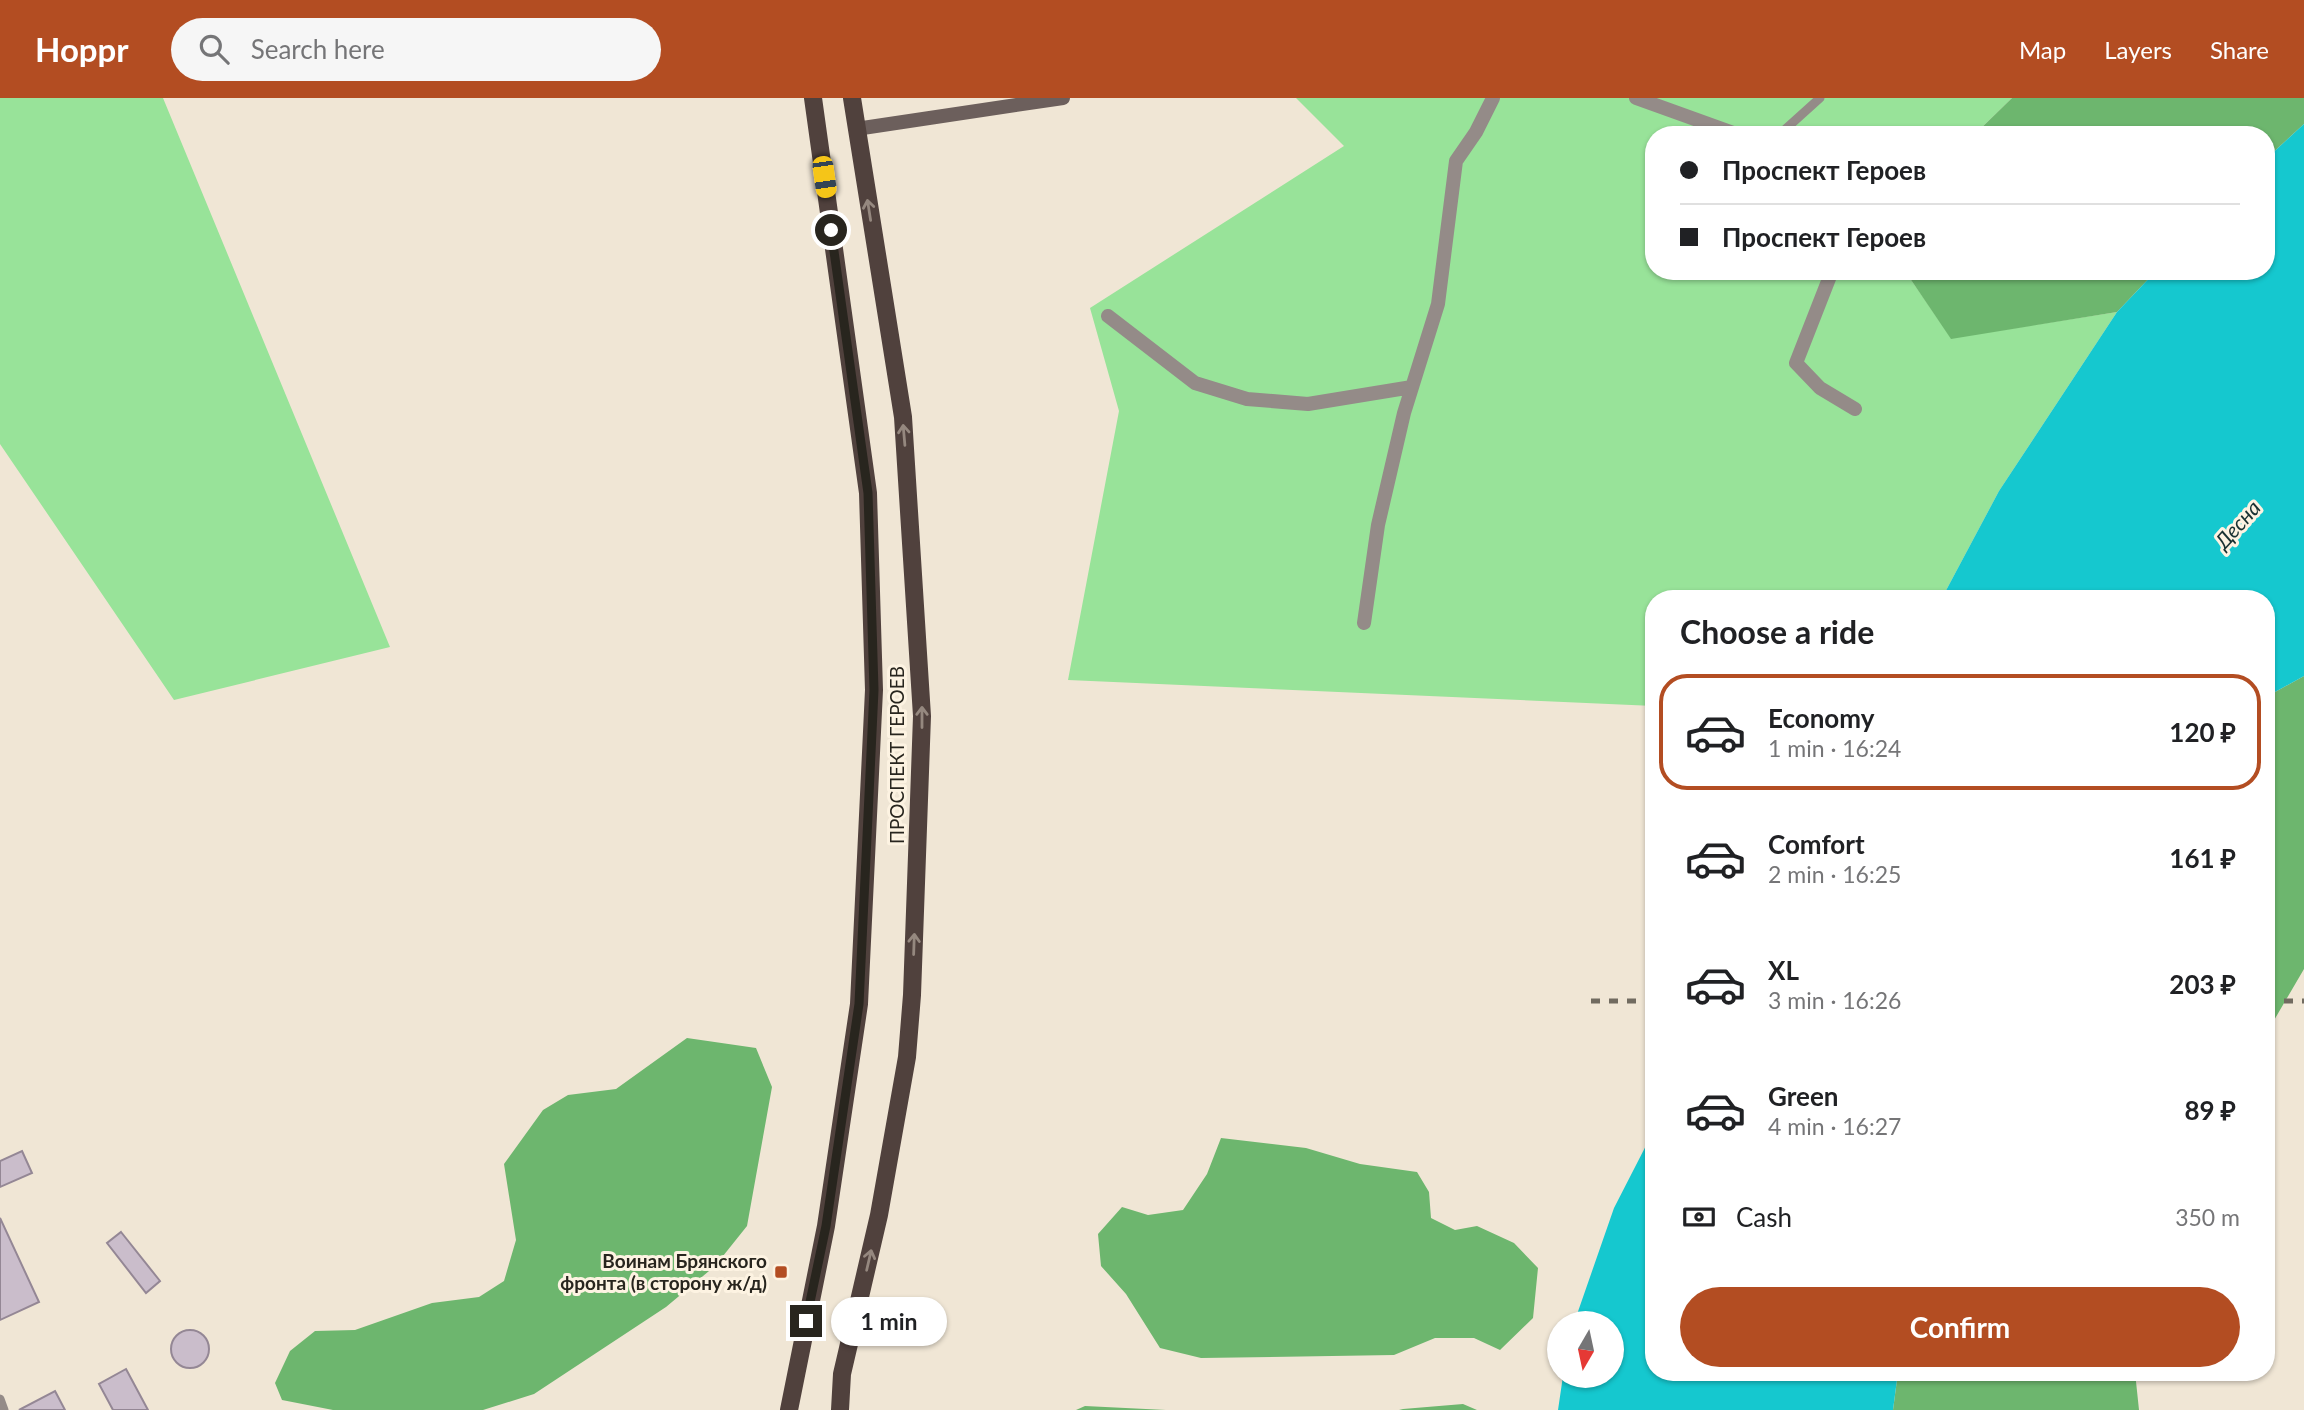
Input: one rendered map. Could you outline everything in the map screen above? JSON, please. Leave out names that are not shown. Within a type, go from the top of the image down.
[{"type":"main road","name":"ПРОСПЕКТ ГЕРОЕВ","points":[[789,1410],[826,1226],[859,1004],[874,690],[868,493],[813,98]]},
{"type":"main road","name":"ПРОСПЕКТ ГЕРОЕВ","points":[[840,1410],[842,1374],[879,1215],[906,1057],[912,995],[922,716],[903,417],[852,98]]},
{"type":"street","points":[[856,129],[1063,98]]},
{"type":"street","points":[[1364,623],[1378,525],[1412,387],[1438,304],[1456,161],[1476,132],[1493,98]]},
{"type":"street","points":[[1636,98],[1714,126]]},
{"type":"street","points":[[1828,280],[1796,363],[1820,388],[1855,409]]},
{"type":"street","points":[[1108,316],[1195,383],[1247,399],[1308,404],[1412,387]]},
{"type":"lane","points":[[1789,126],[1820,98]]},
{"type":"lane","points":[[0,1399],[4,1410]]},
{"type":"green space","points":[[0,98],[163,98],[390,647],[174,700],[0,444]]},
{"type":"green space","points":[[1296,98],[2012,98],[1983,126],[1645,126],[1645,280],[1911,280],[1951,338],[2117,312],[1999,491],[1946,590],[1645,590],[1645,706],[1068,680],[1119,411],[1090,308],[1344,146]]},
{"type":"green space","points":[[2012,98],[2304,98],[2304,124],[2275,151],[2275,126],[1983,126]]},
{"type":"green space","points":[[1911,280],[2147,280],[2117,312],[1951,339]]},
{"type":"green space","points":[[2304,676],[2304,969],[2275,1019],[2275,692]]},
{"type":"green space","points":[[687,1038],[756,1048],[772,1087],[747,1226],[715,1266],[666,1307],[534,1394],[483,1410],[333,1410],[282,1400],[275,1383],[290,1351],[315,1331],[355,1330],[432,1303],[479,1297],[504,1281],[516,1240],[504,1164],[543,1110],[568,1095],[616,1089]]},
{"type":"green space","points":[[1221,1138],[1306,1148],[1360,1164],[1417,1172],[1429,1192],[1431,1218],[1455,1230],[1477,1226],[1514,1243],[1538,1268],[1533,1318],[1500,1350],[1474,1338],[1435,1338],[1394,1355],[1201,1358],[1160,1348],[1126,1294],[1101,1266],[1098,1234],[1122,1207],[1148,1215],[1183,1210],[1207,1174]]},
{"type":"green space","points":[[1897,1381],[2136,1381],[2139,1410],[1893,1410]]},
{"type":"green space","points":[[1463,1404],[1477,1410],[1399,1410],[1403,1409]]},
{"type":"green space","points":[[1085,1406],[1166,1410],[1076,1410]]},
{"type":"water","name":"Десна","points":[[2304,124],[2304,676],[2275,692],[2275,590],[1946,590],[1999,491],[2117,312],[2147,280],[2275,280],[2275,151]]},
{"type":"water","points":[[1645,1148],[1645,1381],[1897,1381],[1893,1410],[1558,1410],[1561,1388],[1624,1388],[1624,1311],[1578,1311],[1614,1208]]},
{"type":"building","points":[[22,1151],[32,1173],[0,1187],[0,1161]]},
{"type":"building","points":[[0,1218],[39,1302],[0,1320]]},
{"type":"building","points":[[121,1232],[160,1281],[146,1293],[107,1243]]},
{"type":"building","points":[[190,1330],[204,1335],[209,1349],[204,1363],[190,1368],[176,1363],[171,1349],[176,1335]]},
{"type":"building","points":[[126,1369],[148,1410],[113,1410],[99,1384]]},
{"type":"building","points":[[55,1391],[65,1410],[19,1410]]},
{"type":"railway","points":[[1591,1001],[1645,1001]]},
{"type":"railway","points":[[2275,1001],[2304,1001]]},
{"type":"place","name":"Воинам Брянского фронта (в сторону ж/д)","points":[[781,1272]]},
{"type":"route","points":[[806,1321],[826,1226],[859,1004],[874,690],[868,493],[831,230]]}]
